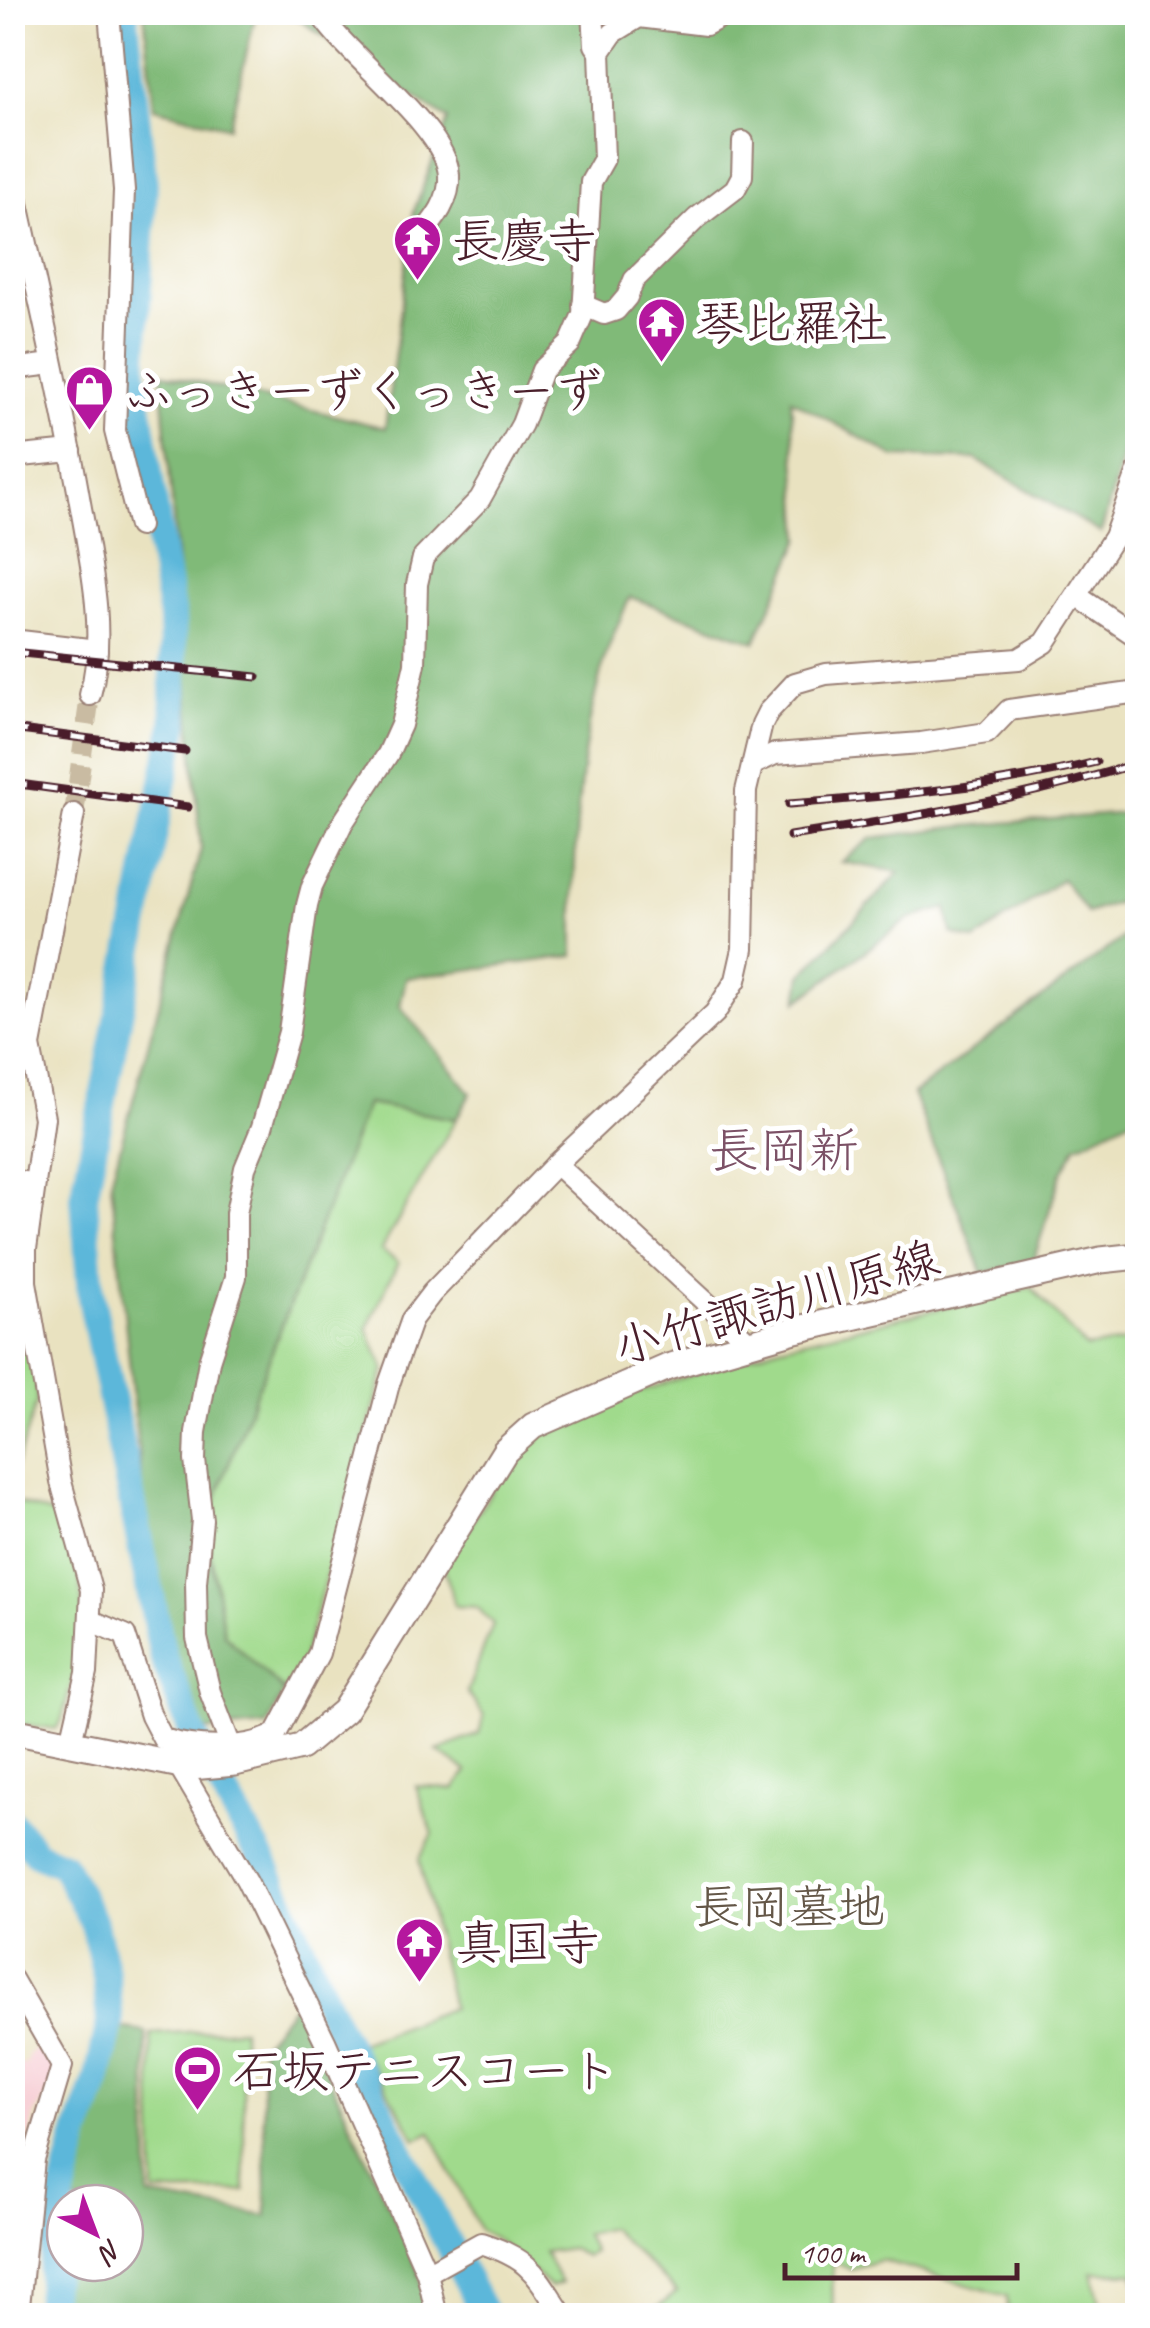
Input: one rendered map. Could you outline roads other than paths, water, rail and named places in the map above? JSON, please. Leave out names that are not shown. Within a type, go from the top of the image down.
[{"type":"main road","name":"小竹諏訪川原線","points":[[12,1731],[185,1766],[232,1754],[301,1748],[344,1711],[505,1451],[533,1426],[668,1367],[750,1343],[1100,1260],[1138,1256]]},
{"type":"street","points":[[109,12],[124,190],[116,431],[139,526]]},
{"type":"street","points":[[320,12],[432,136],[447,161],[450,180],[443,204],[420,236]]},
{"type":"street","points":[[232,1754],[210,1692],[197,1638],[196,1582],[202,1520],[195,1460],[209,1360],[236,1276],[236,1213],[245,1168],[262,1128],[289,1032],[312,886],[342,824],[388,754],[401,725],[414,664],[417,584],[423,558],[480,499],[522,424],[542,370],[570,344],[578,330],[584,305],[590,182],[604,159],[600,52],[593,12]]},
{"type":"street","points":[[600,52],[614,33],[639,17],[706,25],[730,12]]},
{"type":"street","points":[[584,305],[604,314],[616,310],[634,280],[697,218],[735,189],[742,176],[743,142]]},
{"type":"street","points":[[14,187],[70,450],[94,594],[97,660],[90,695]]},
{"type":"street","points":[[12,282],[34,279]]},
{"type":"street","points":[[12,369],[52,364]]},
{"type":"street","points":[[12,457],[70,450]]},
{"type":"street","points":[[92,1621],[125,1636],[151,1716],[163,1739],[232,1754],[276,1734],[318,1652],[388,1384],[412,1320],[432,1293],[556,1164],[715,1013],[736,980],[743,949],[746,791],[768,712],[795,683],[826,674],[1019,659],[1045,642],[1114,537],[1138,470]]},
{"type":"street","points":[[1077,596],[1138,634]]},
{"type":"street","points":[[12,640],[97,660]]},
{"type":"street","points":[[752,765],[775,754],[921,743],[987,733],[1008,710],[1138,692]]},
{"type":"street","points":[[71,1742],[87,1673],[91,1590],[61,1482],[26,1282],[23,1182],[44,1118],[30,1046],[74,814]]},
{"type":"street","points":[[556,1164],[750,1343]]},
{"type":"street","points":[[185,1766],[247,1882],[435,2268],[437,2316]]},
{"type":"street","points":[[12,1979],[62,2066],[34,2160],[18,2316]]},
{"type":"street","points":[[435,2268],[481,2243],[516,2254],[541,2282],[563,2316]]},
{"type":"waterway","points":[[124,12],[144,184],[133,373],[172,618],[175,724],[84,1197],[91,1297],[163,1656],[193,1735],[266,1867],[336,2025],[485,2316]]},
{"type":"waterway","points":[[12,1824],[36,1853],[63,1865],[94,1924],[106,1977],[110,2023],[61,2201],[47,2316]]},
{"type":"tunnel","points":[[74,814],[90,695]]},
{"type":"railway","points":[[12,652],[257,677]]},
{"type":"railway","points":[[12,729],[185,751]]},
{"type":"railway","points":[[789,804],[982,784],[1096,762]]},
{"type":"railway","points":[[790,836],[1009,797],[1138,763]]},
{"type":"railway","points":[[12,783],[188,807]]},
{"type":"place","name":"長慶寺","points":[[417,282]]},
{"type":"place","name":"琴比羅社","points":[[661,364]]},
{"type":"place","name":"ふっきーずくっきーず","points":[[89,432]]},
{"type":"place","name":"真国寺","points":[[420,1984]]},
{"type":"place","name":"石坂テニスコート","points":[[198,2112]]},
{"type":"district","name":"長岡新","points":[[784,1149]]},
{"type":"park label","name":"長岡墓地","points":[[789,1906]]}]
